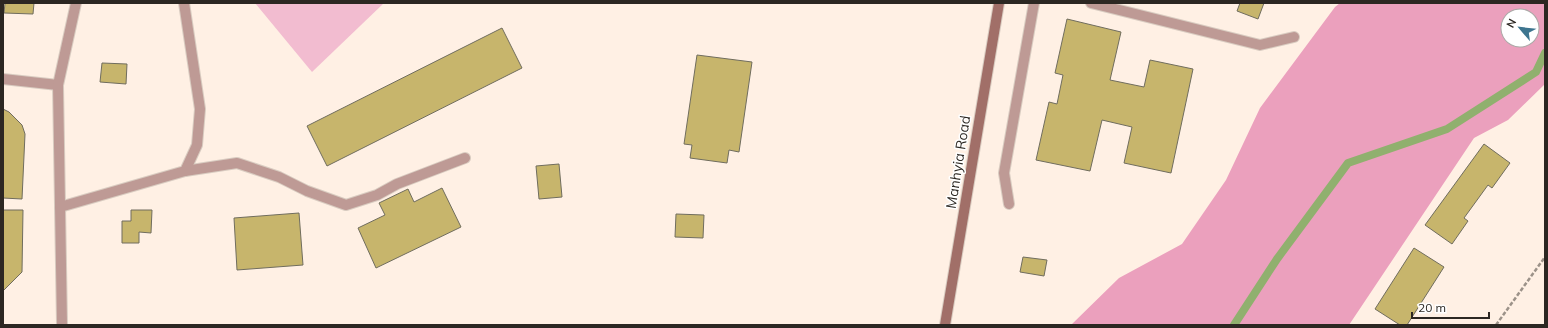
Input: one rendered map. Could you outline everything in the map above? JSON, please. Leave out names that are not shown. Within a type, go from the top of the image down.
[{"type":"main road","name":"Manhyia Road","points":[[945,325],[999,3]]},
{"type":"street","points":[[62,325],[58,84],[76,3]]},
{"type":"street","points":[[184,3],[200,108],[198,145],[185,171]]},
{"type":"street","points":[[1009,204],[1004,173],[1034,3]]},
{"type":"street","points":[[1091,3],[1260,45],[1294,37]]},
{"type":"street","points":[[3,79],[58,84]]},
{"type":"street","points":[[60,207],[185,171],[236,163],[280,177],[307,191],[346,205],[377,195],[397,184],[465,158]]},
{"type":"path","points":[[1496,325],[1545,257]]},
{"type":"shaded area","points":[[255,3],[384,3],[312,72]]},
{"type":"shaded area","points":[[1340,3],[1545,3],[1545,84],[1508,120],[1474,138],[1349,325],[1071,325],[1119,278],[1182,244],[1226,180],[1260,108],[1335,7]]},
{"type":"building","points":[[5,3],[34,3],[33,14],[4,13]]},
{"type":"building","points":[[1240,3],[1264,3],[1258,19],[1237,11]]},
{"type":"building","points":[[1067,19],[1121,32],[1110,80],[1144,87],[1150,60],[1193,69],[1171,173],[1124,163],[1132,127],[1102,120],[1090,171],[1036,160],[1049,102],[1057,104],[1063,75],[1055,73]]},
{"type":"building","points":[[502,28],[522,68],[327,166],[307,126]]},
{"type":"building","points":[[697,55],[752,62],[739,152],[729,150],[727,163],[690,158],[692,145],[684,144]]},
{"type":"building","points":[[102,63],[127,64],[126,84],[100,82]]},
{"type":"building","points":[[3,109],[9,112],[22,125],[25,134],[22,199],[3,198]]},
{"type":"building","points":[[1484,144],[1510,163],[1492,188],[1488,185],[1464,218],[1468,221],[1452,244],[1425,225]]},
{"type":"building","points":[[559,164],[562,197],[539,199],[536,166]]},
{"type":"building","points":[[442,188],[461,227],[376,268],[358,228],[385,215],[379,203],[408,189],[414,202]]},
{"type":"building","points":[[3,210],[23,210],[22,272],[3,291]]},
{"type":"building","points":[[131,210],[152,210],[151,233],[139,232],[139,243],[122,243],[122,221],[131,221]]},
{"type":"building","points":[[299,213],[303,265],[237,270],[234,218]]},
{"type":"building","points":[[676,214],[704,215],[703,238],[675,237]]},
{"type":"building","points":[[1414,248],[1444,267],[1407,325],[1400,325],[1375,309]]},
{"type":"building","points":[[1023,257],[1047,260],[1044,276],[1020,272]]},
{"type":"waterway","points":[[1234,325],[1277,259],[1348,163],[1447,129],[1536,72],[1545,53]]}]
